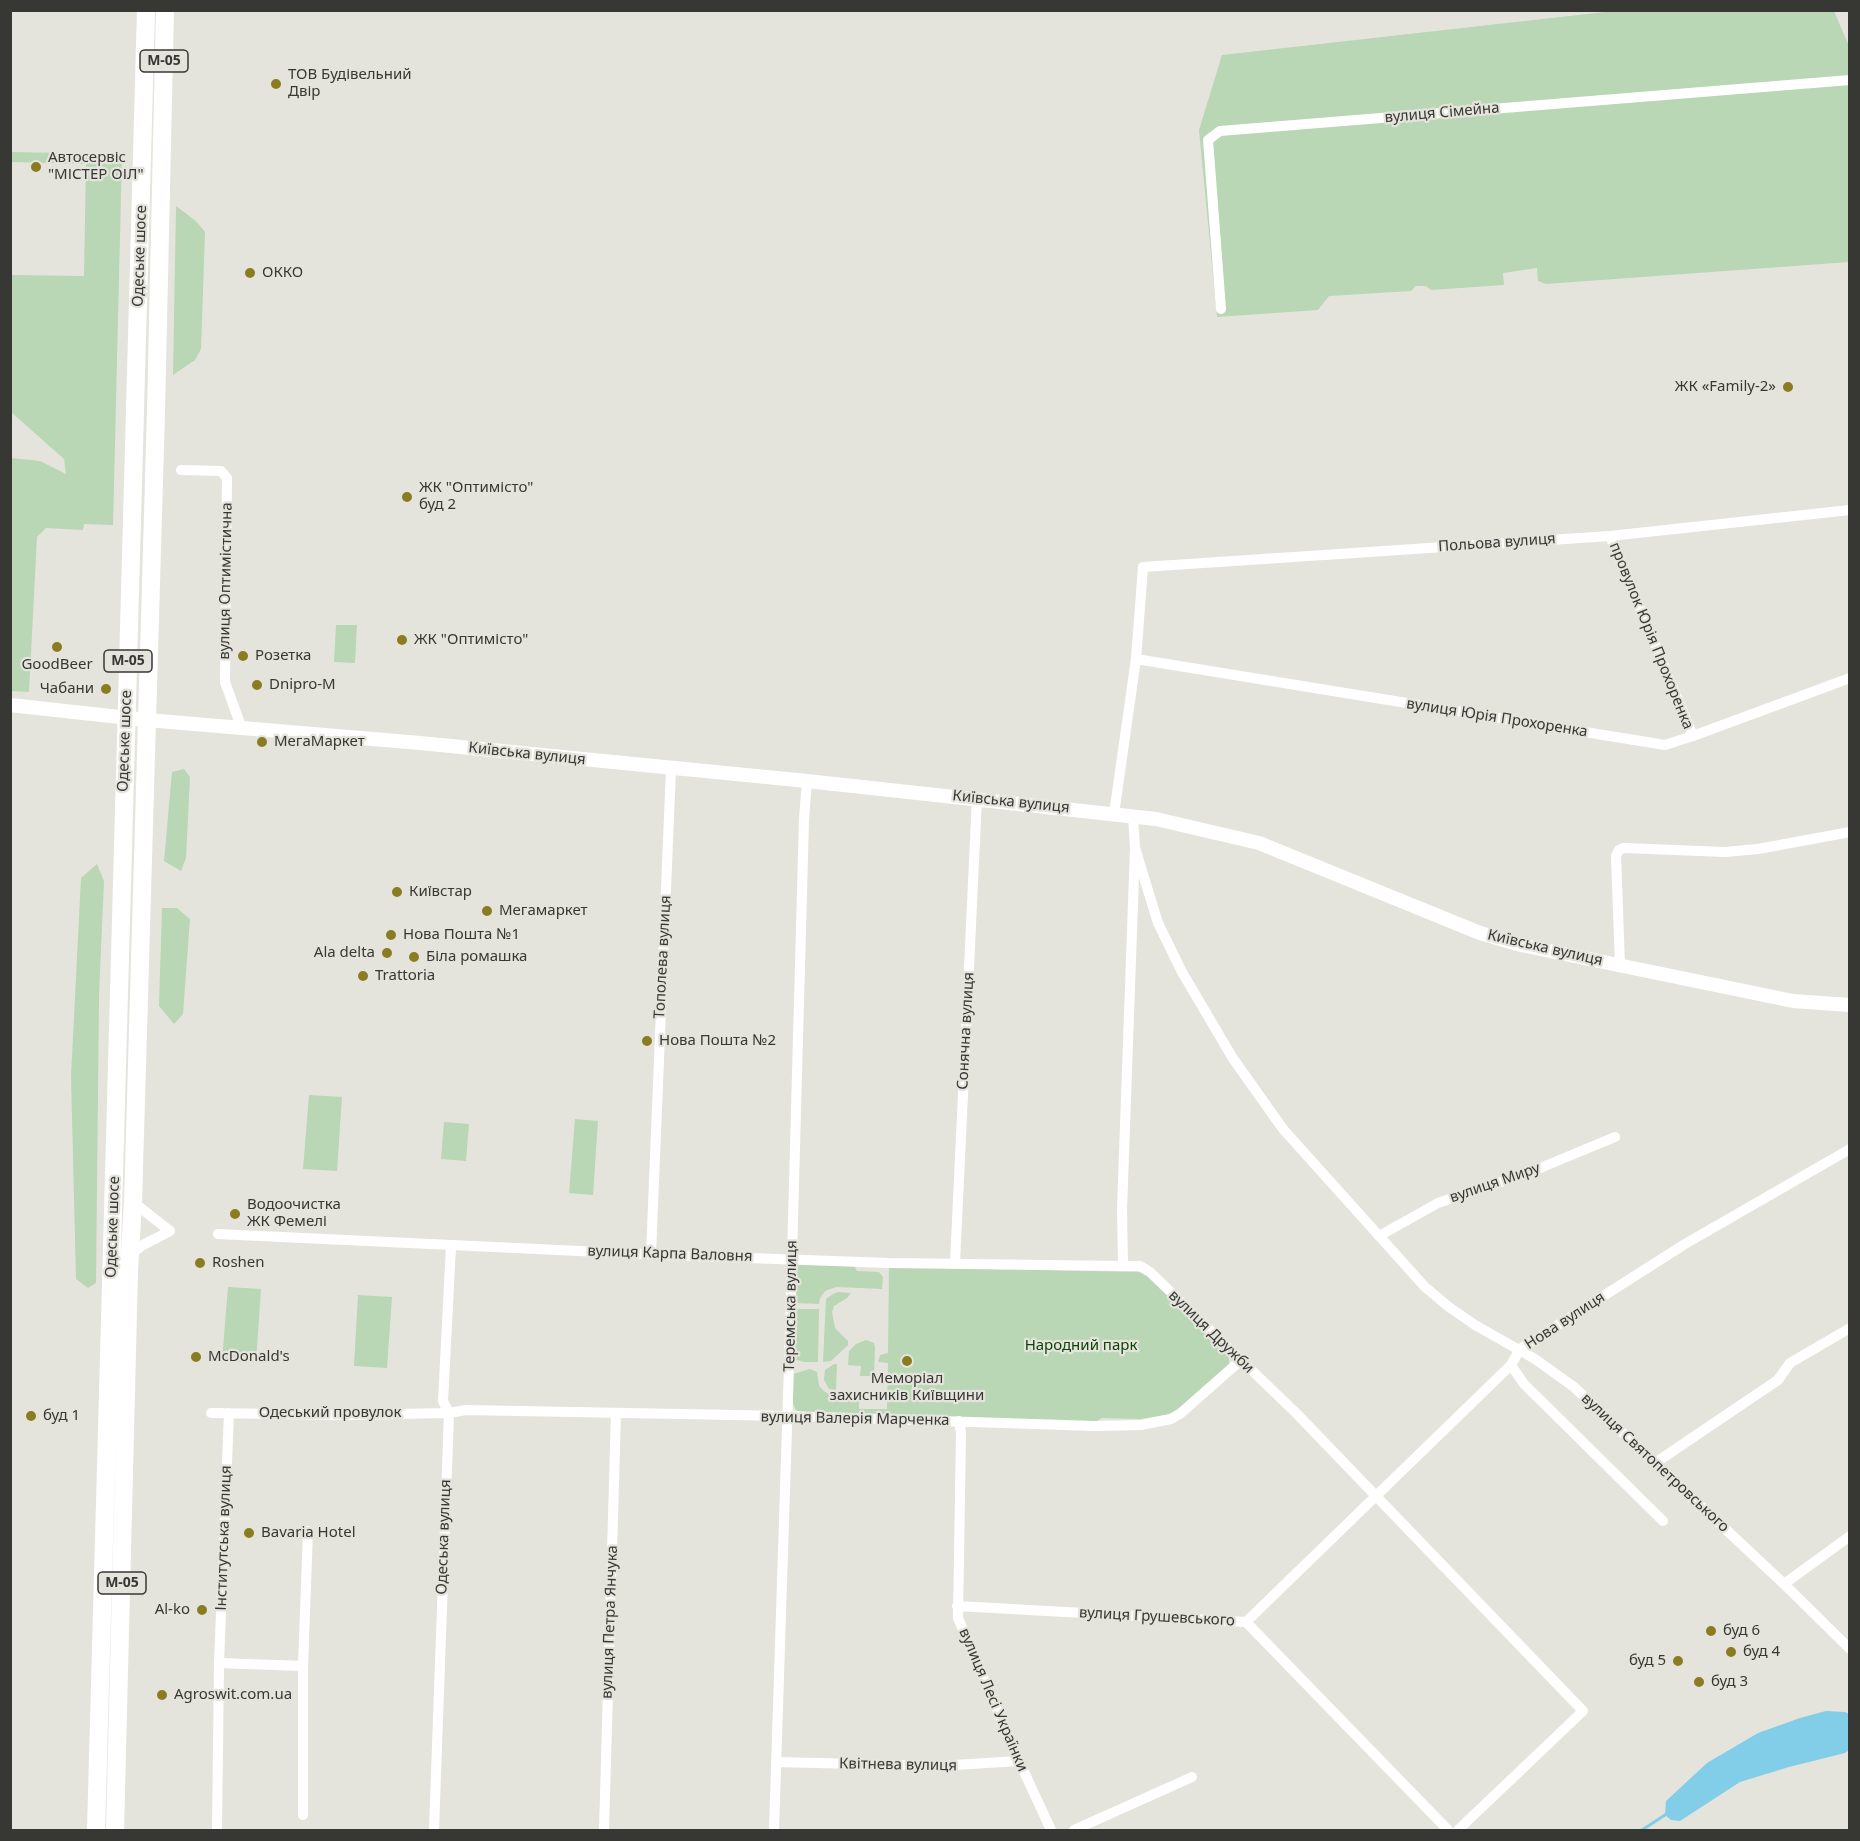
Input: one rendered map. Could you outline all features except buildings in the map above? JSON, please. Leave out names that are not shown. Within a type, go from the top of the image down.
[{"type":"highway","name":"Одеське шосе","points":[[96,1830],[146,10]]},
{"type":"highway","name":"Одеське шосе","points":[[115,1830],[165,10]]},
{"type":"street","name":"вулиця Сімейна","points":[[1221,309],[1208,140],[1220,131],[1850,80]]},
{"type":"street","name":"вулиця Оптимістична","points":[[181,470],[220,471],[227,478],[225,682],[242,729]]},
{"type":"street","name":"Польова вулиця","points":[[1136,659],[1143,567],[1610,536],[1850,510]]},
{"type":"street","name":"провулок Юрія Прохоренка","points":[[1610,536],[1693,736]]},
{"type":"street","name":"вулиця Юрія Прохоренка","points":[[1136,659],[1665,745],[1850,678]]},
{"type":"street","points":[[1114,814],[1136,659]]},
{"type":"street","name":"Київська вулиця","points":[[10,705],[126,718],[420,743],[807,781],[1132,816],[1259,843],[1480,933],[1521,945],[1793,1001],[1850,1005]]},
{"type":"street","name":"Тополева вулиця","points":[[651,1254],[671,768]]},
{"type":"street","name":"Теремська вулиця","points":[[774,1830],[804,819],[807,781]]},
{"type":"street","name":"Сонячна вулиця","points":[[955,1263],[977,798]]},
{"type":"street","points":[[1123,1266],[1122,1209],[1135,848],[1132,816]]},
{"type":"street","points":[[1620,966],[1616,856],[1619,850],[1624,848],[1725,852],[1758,849],[1850,832]]},
{"type":"street","name":"вулиця Святопетровського","points":[[1135,848],[1158,923],[1182,972],[1232,1057],[1283,1130],[1425,1287],[1474,1325],[1520,1349],[1574,1387],[1850,1649]]},
{"type":"street","name":"вулиця Миру","points":[[1379,1236],[1438,1203],[1533,1171],[1615,1137]]},
{"type":"street","name":"Нова вулиця","points":[[1246,1622],[1511,1365],[1520,1349],[1685,1244],[1850,1149]]},
{"type":"street","points":[[130,1255],[143,1245],[170,1231],[133,1202]]},
{"type":"street","name":"вулиця Карпа Валовня","points":[[218,1234],[451,1246],[889,1263],[1123,1266]]},
{"type":"street","name":"Одеська вулиця","points":[[434,1830],[448,1413],[443,1401],[451,1246]]},
{"type":"street","name":"вулиця Дружби","points":[[1123,1266],[1140,1266],[1150,1272],[1297,1414],[1582,1711],[1458,1830]]},
{"type":"street","points":[[1656,1463],[1778,1380],[1790,1363],[1850,1328]]},
{"type":"street","name":"вулиця Валерія Марченка","points":[[448,1413],[466,1410],[788,1416],[1095,1426],[1141,1425],[1171,1419],[1181,1413],[1240,1361]]},
{"type":"street","points":[[1511,1365],[1524,1384],[1663,1521]]},
{"type":"street","name":"Одеський провулок","points":[[211,1413],[344,1415],[448,1413]]},
{"type":"street","name":"Інститутська вулиця","points":[[217,1830],[219,1663],[229,1413]]},
{"type":"street","name":"вулиця Петра Янчука","points":[[604,1830],[616,1413]]},
{"type":"street","name":"вулиця Лесі Українки","points":[[959,1421],[961,1433],[958,1618],[1051,1830]]},
{"type":"street","points":[[303,1815],[303,1666],[308,1531]]},
{"type":"street","points":[[1784,1584],[1850,1536]]},
{"type":"street","name":"вулиця Грушевського","points":[[957,1606],[1246,1622],[1448,1830]]},
{"type":"street","points":[[219,1663],[303,1666]]},
{"type":"street","name":"Квітнева вулиця","points":[[776,1762],[938,1767],[1019,1761]]},
{"type":"street","points":[[1074,1830],[1192,1777]]},
{"type":"green space","points":[[1614,11],[1834,11],[1849,46],[1849,262],[1546,284],[1538,281],[1537,268],[1503,273],[1504,285],[1431,290],[1426,286],[1416,286],[1411,291],[1329,296],[1318,310],[1217,317],[1199,130],[1222,55]]},
{"type":"green space","points":[[11,152],[122,154],[113,525],[84,524],[83,530],[46,528],[37,537],[29,692],[11,691],[11,458],[40,461],[66,474],[64,459],[11,412],[11,275],[84,276],[86,164],[11,162]]},
{"type":"green space","points":[[176,206],[196,221],[205,232],[201,349],[195,360],[173,375]]},
{"type":"green space","points":[[336,625],[357,625],[355,663],[334,662]]},
{"type":"green space","points":[[184,769],[190,777],[186,858],[181,871],[164,861],[172,772]]},
{"type":"green space","points":[[97,864],[104,881],[99,996],[96,1283],[88,1288],[76,1279],[71,1076],[81,878]]},
{"type":"green space","points":[[162,908],[177,908],[190,919],[183,1014],[174,1024],[159,1006]]},
{"type":"green space","points":[[309,1095],[342,1097],[337,1171],[303,1169]]},
{"type":"green space","points":[[575,1119],[598,1121],[593,1195],[569,1193]]},
{"type":"green space","points":[[444,1122],[469,1124],[466,1161],[441,1159]]},
{"type":"green space","points":[[797,1265],[854,1265],[857,1271],[879,1272],[883,1277],[882,1289],[836,1287],[825,1291],[819,1304],[795,1303]]},
{"type":"green space","name":"Народний парк","points":[[889,1267],[1139,1272],[1147,1276],[1226,1353],[1229,1364],[1178,1409],[1169,1414],[1141,1419],[1102,1418],[1095,1422],[799,1412],[793,1404],[793,1374],[810,1369],[817,1372],[819,1386],[825,1392],[859,1398],[859,1409],[887,1409],[888,1363],[878,1362],[880,1355],[888,1353]]},
{"type":"green space","points":[[228,1287],[261,1289],[256,1363],[222,1361]]},
{"type":"green space","points":[[838,1292],[851,1293],[834,1306],[832,1312],[835,1328],[848,1341],[848,1345],[831,1361],[823,1362],[826,1299]]},
{"type":"green space","points":[[358,1295],[392,1297],[387,1368],[354,1366]]},
{"type":"green space","points":[[795,1309],[819,1309],[818,1362],[794,1359]]},
{"type":"green space","points":[[866,1340],[874,1343],[875,1347],[874,1376],[860,1376],[861,1366],[848,1365],[849,1351],[856,1344]]},
{"type":"green space","points":[[837,1364],[836,1390],[829,1389],[824,1380],[825,1370]]},
{"type":"water","points":[[1826,1711],[1849,1714],[1849,1750],[1845,1753],[1740,1782],[1680,1821],[1671,1820],[1665,1815],[1666,1801],[1707,1763],[1758,1733]]},
{"type":"waterway","points":[[1642,1830],[1668,1813]]},
{"type":"place","name":"ТОВ Будівельний Двір","points":[[276,84]]},
{"type":"place","name":"Автосервіс \"МІСТЕР ОІЛ\"","points":[[36,167]]},
{"type":"place","name":"ОККО","points":[[250,273]]},
{"type":"place","name":"ЖК «Family-2»","points":[[1788,387]]},
{"type":"place","name":"ЖК \"Оптимісто\" буд 2","points":[[407,497]]},
{"type":"place","name":"ЖК \"Оптимісто\"","points":[[402,640]]},
{"type":"place","name":"GoodBeer","points":[[57,647]]},
{"type":"place","name":"Розетка","points":[[243,656]]},
{"type":"place","name":"Dnipro-M","points":[[257,685]]},
{"type":"place","name":"Чабани","points":[[106,689]]},
{"type":"place","name":"МегаМаркет","points":[[262,742]]},
{"type":"place","name":"Київстар","points":[[397,892]]},
{"type":"place","name":"Мегамаркет","points":[[487,911]]},
{"type":"place","name":"Нова Пошта №1","points":[[391,935]]},
{"type":"place","name":"Ala delta","points":[[387,953]]},
{"type":"place","name":"Біла ромашка","points":[[414,957]]},
{"type":"place","name":"Trattoria","points":[[363,976]]},
{"type":"place","name":"Нова Пошта №2","points":[[647,1041]]},
{"type":"place","name":"Водоочистка ЖК Фемелі","points":[[235,1214]]},
{"type":"place","name":"Roshen","points":[[200,1263]]},
{"type":"place","name":"McDonald's","points":[[196,1357]]},
{"type":"place","name":"Меморіал захисників Київщини","points":[[907,1361]]},
{"type":"place","name":"буд 1","points":[[31,1416]]},
{"type":"place","name":"Bavaria Hotel","points":[[249,1533]]},
{"type":"place","name":"Al-ko","points":[[202,1610]]},
{"type":"place","name":"буд 6","points":[[1711,1631]]},
{"type":"place","name":"буд 4","points":[[1731,1652]]},
{"type":"place","name":"буд 5","points":[[1678,1661]]},
{"type":"place","name":"буд 3","points":[[1699,1682]]},
{"type":"place","name":"Agroswit.com.ua","points":[[162,1695]]}]
